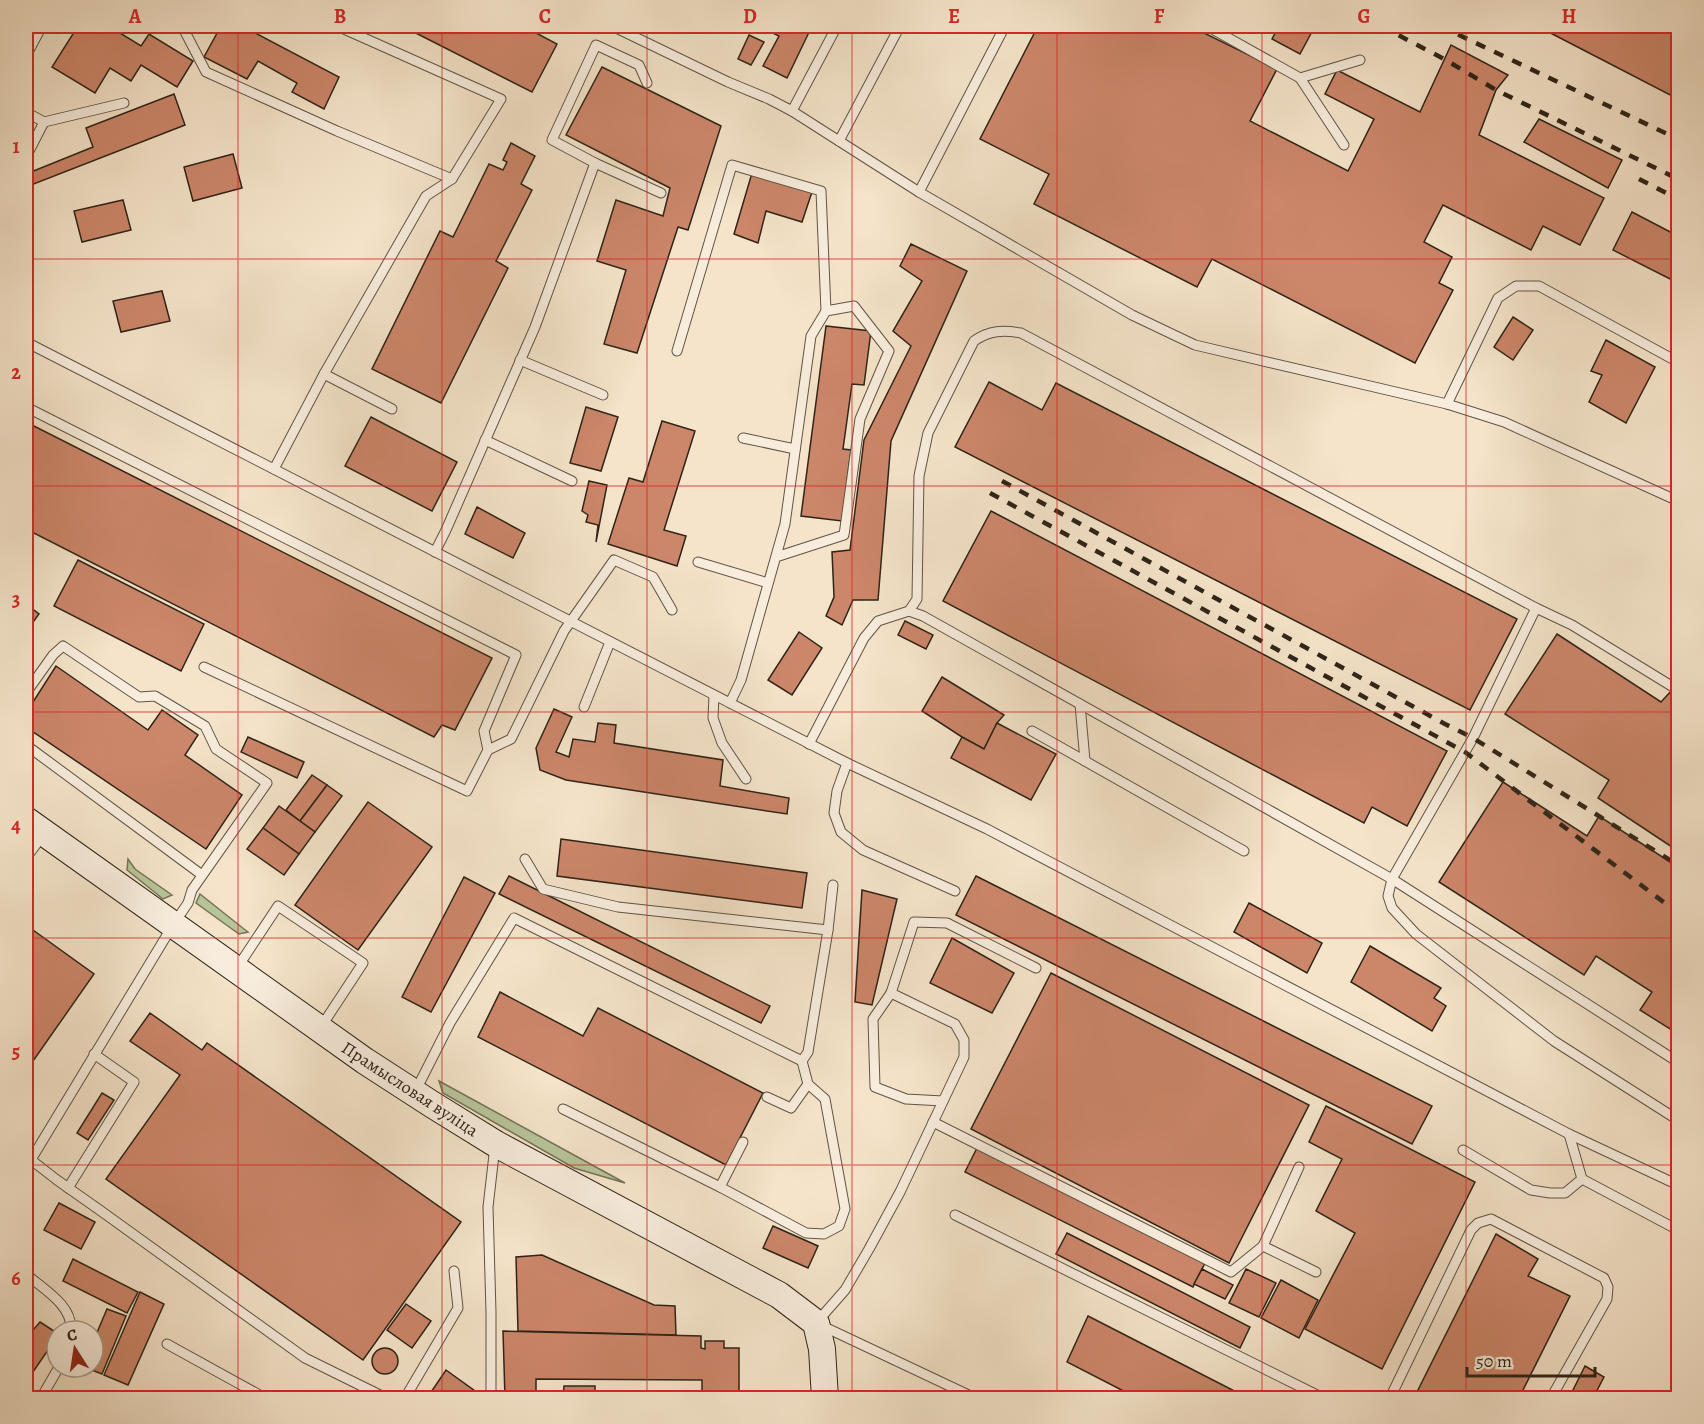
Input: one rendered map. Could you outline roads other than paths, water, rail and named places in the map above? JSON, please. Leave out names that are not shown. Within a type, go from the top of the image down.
[{"type":"main road","name":"Прамысловая вуліца","points":[[35,827],[365,1061],[495,1144],[779,1295],[816,1323]]},
{"type":"main road","points":[[816,1323],[822,1349],[825,1398]]},
{"type":"lane","points":[[26,56],[42,26]]},
{"type":"lane","points":[[182,26],[206,72],[337,131],[452,179]]},
{"type":"lane","points":[[274,469],[324,374],[426,196],[452,179],[501,99],[337,26]]},
{"type":"lane","points":[[612,26],[792,111],[919,192],[1132,315],[1195,345],[1447,404],[1504,422],[1678,501]]},
{"type":"lane","points":[[792,111],[837,26]]},
{"type":"lane","points":[[839,141],[900,26]]},
{"type":"lane","points":[[919,192],[1005,26]]},
{"type":"lane","points":[[1207,26],[1300,78],[1344,145]]},
{"type":"lane","points":[[647,82],[639,64],[596,45],[552,140],[595,163],[661,193]]},
{"type":"lane","points":[[1300,78],[1360,60]]},
{"type":"lane","points":[[26,112],[44,122],[124,103]]},
{"type":"lane","points":[[26,157],[44,122]]},
{"type":"lane","points":[[435,552],[535,327],[595,163]]},
{"type":"lane","points":[[677,351],[732,165],[821,191],[826,311],[811,336],[785,524],[741,680],[730,703]]},
{"type":"lane","points":[[1447,404],[1498,298],[1516,286],[1539,286],[1678,362]]},
{"type":"lane","points":[[776,557],[844,535],[860,419],[890,351],[854,306],[826,311]]},
{"type":"lane","points":[[909,612],[917,599],[919,476],[928,433],[974,340],[984,334],[997,331],[1021,333],[1536,608],[1572,625],[1678,690]]},
{"type":"lane","points":[[26,342],[809,744],[987,829],[1569,1134],[1678,1185]]},
{"type":"lane","points":[[520,360],[603,395]]},
{"type":"lane","points":[[324,374],[392,409]]},
{"type":"lane","points":[[26,407],[516,655],[484,730],[488,750]]},
{"type":"lane","points":[[743,438],[795,449]]},
{"type":"lane","points":[[485,440],[572,481]]},
{"type":"lane","points":[[204,667],[467,791],[488,750],[511,739],[570,621],[614,560],[653,577],[672,610]]},
{"type":"lane","points":[[698,562],[768,583]]},
{"type":"lane","points":[[1536,608],[1473,738],[1392,879],[1388,896],[1392,908],[1416,934],[1554,1041],[1678,1120]]},
{"type":"lane","points":[[809,744],[864,638],[878,621],[909,612],[922,616],[1392,879],[1678,1062]]},
{"type":"lane","points":[[584,707],[610,642]]},
{"type":"lane","points":[[26,693],[52,656],[63,646],[139,697],[155,696],[206,726],[216,748],[267,783],[192,890],[188,903],[26,1168]]},
{"type":"lane","points":[[714,695],[713,718],[722,743],[746,779]]},
{"type":"lane","points":[[1080,704],[1085,761]]},
{"type":"lane","points":[[1032,731],[1244,850]]},
{"type":"lane","points":[[26,745],[202,875]]},
{"type":"lane","points":[[847,763],[837,791],[834,813],[841,832],[863,850],[955,891]]},
{"type":"lane","points":[[26,858],[35,827]]},
{"type":"lane","points":[[525,859],[543,889],[618,907],[828,930]]},
{"type":"lane","points":[[563,1109],[720,1187],[806,1233],[824,1234],[839,1226],[845,1209],[825,1099],[808,1084],[802,1061],[808,1052],[833,885]]},
{"type":"lane","points":[[236,969],[278,906],[363,963],[319,1029]]},
{"type":"lane","points":[[414,1092],[450,1023],[514,918],[802,1061]]},
{"type":"lane","points":[[943,1101],[906,1099],[875,1087],[873,1019],[891,993],[914,922],[947,923],[1036,968]]},
{"type":"lane","points":[[891,993],[955,1024],[964,1040],[964,1057],[900,1192],[869,1249],[845,1290],[816,1323],[975,1398]]},
{"type":"lane","points":[[68,1188],[134,1082],[94,1054]]},
{"type":"lane","points":[[767,1097],[791,1108],[808,1084]]},
{"type":"lane","points":[[933,1122],[1231,1272],[1263,1246],[1299,1167]]},
{"type":"lane","points":[[1569,1134],[1582,1179],[1678,1230]]},
{"type":"lane","points":[[720,1187],[743,1142]]},
{"type":"lane","points":[[491,1398],[488,1207],[495,1144]]},
{"type":"lane","points":[[1462,1150],[1531,1190],[1550,1193],[1565,1192],[1582,1179]]},
{"type":"lane","points":[[30,1159],[305,1358],[386,1398]]},
{"type":"lane","points":[[955,1215],[1323,1398]]},
{"type":"lane","points":[[1390,1398],[1471,1230],[1478,1223],[1491,1219],[1604,1278],[1608,1287],[1607,1299],[1551,1398]]},
{"type":"lane","points":[[1263,1246],[1317,1272]]},
{"type":"lane","points":[[405,1398],[458,1308],[453,1271]]},
{"type":"lane","points":[[26,1274],[62,1305],[70,1319]]},
{"type":"lane","points":[[167,1344],[265,1398]]},
{"type":"lane","points":[[41,1398],[52,1379]]},
{"type":"railway","points":[[1381,26],[1444,59],[1496,90],[1678,179]]},
{"type":"railway","points":[[1440,26],[1678,139]]},
{"type":"railway","points":[[1639,179],[1678,199]]},
{"type":"railway","points":[[1002,481],[1473,738],[1678,865]]},
{"type":"railway","points":[[990,493],[1465,752],[1678,913]]}]
